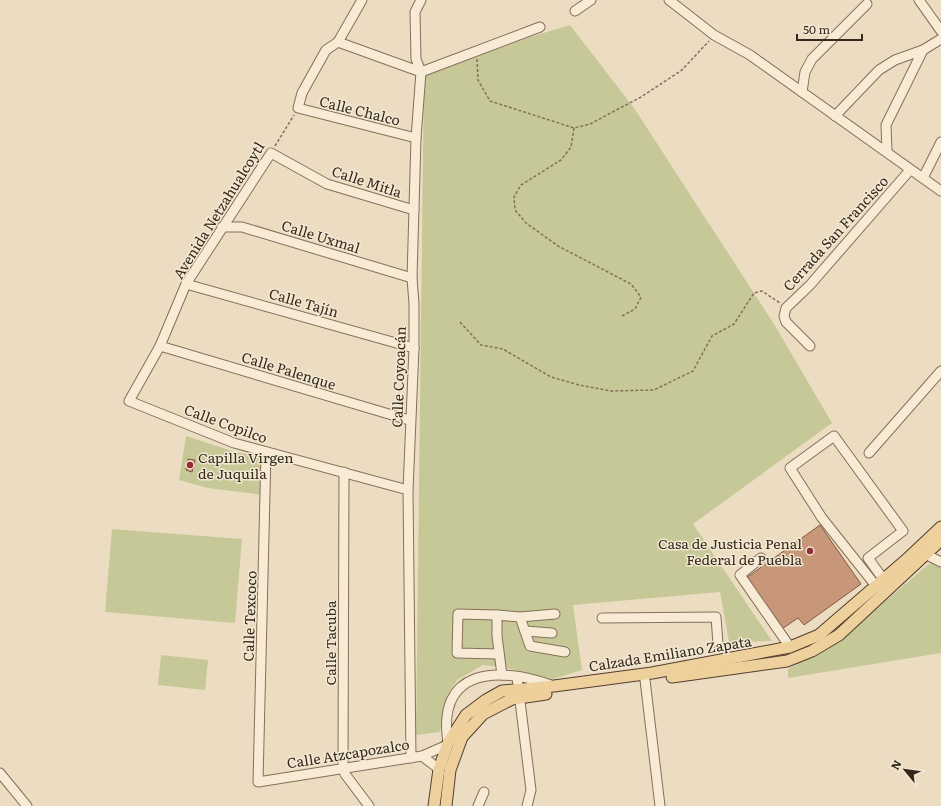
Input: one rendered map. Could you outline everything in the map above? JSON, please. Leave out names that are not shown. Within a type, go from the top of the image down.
[{"type":"main road","name":"Calzada Emiliano Zapata","points":[[446,806],[450,770],[462,738],[483,714],[519,694],[554,686],[660,672],[790,647],[819,635],[880,583],[941,527]]},
{"type":"main road","name":"Calzada Emiliano Zapata","points":[[434,806],[439,768],[447,744],[466,715],[486,700],[502,692],[519,694],[645,680],[787,661],[812,651],[839,635],[927,555],[941,540]]},
{"type":"street","points":[[298,108],[302,94],[326,50],[338,42],[362,0]]},
{"type":"street","name":"Calle Coyoacán","points":[[411,758],[408,490],[414,348],[414,304],[412,278],[416,138],[420,72],[416,60],[415,12],[421,0]]},
{"type":"street","points":[[575,11],[591,0]]},
{"type":"street","points":[[670,0],[682,4],[714,35],[750,55],[941,191]]},
{"type":"street","points":[[919,0],[941,31]]},
{"type":"street","points":[[802,92],[805,72],[812,60],[867,4]]},
{"type":"street","points":[[338,42],[420,72],[540,27]]},
{"type":"street","points":[[835,116],[880,70],[894,60],[923,50],[941,39]]},
{"type":"street","points":[[886,151],[886,125],[923,50]]},
{"type":"street","name":"Calle Chalco","points":[[298,108],[416,138]]},
{"type":"street","points":[[923,178],[941,142]]},
{"type":"street","name":"Calle Mitla","points":[[271,152],[327,184],[414,210]]},
{"type":"street","name":"Avenida Netzahualcoytl","points":[[129,401],[160,346],[186,284],[271,152]]},
{"type":"street","name":"Cerrada San Francisco","points":[[785,312],[910,170]]},
{"type":"street","name":"Calle Uxmal","points":[[222,227],[242,227],[412,278]]},
{"type":"street","name":"Calle Tajín","points":[[186,284],[414,348]]},
{"type":"street","points":[[785,312],[786,322],[810,346]]},
{"type":"street","name":"Calle Palenque","points":[[160,346],[410,420]]},
{"type":"street","points":[[869,453],[941,371]]},
{"type":"street","name":"Calle Copilco","points":[[129,401],[234,443],[408,490]]},
{"type":"street","points":[[834,436],[903,531],[868,558],[880,583],[822,518],[790,468],[834,436]]},
{"type":"street","name":"Calle Texcoco","points":[[258,782],[266,452]]},
{"type":"street","name":"Calle Tacuba","points":[[344,472],[344,768],[345,774],[369,806]]},
{"type":"street","points":[[927,555],[941,562]]},
{"type":"street","points":[[761,558],[740,575],[790,647]]},
{"type":"street","points":[[499,654],[457,653],[458,614],[497,615],[520,618],[555,614]]},
{"type":"street","points":[[497,615],[499,654],[502,675]]},
{"type":"street","points":[[602,618],[716,617],[718,644]]},
{"type":"street","points":[[520,618],[530,646],[565,652]]},
{"type":"street","points":[[525,631],[552,633]]},
{"type":"street","points":[[422,756],[447,744],[447,712],[458,690],[466,682],[477,677],[502,675],[554,686]]},
{"type":"street","points":[[517,677],[531,790],[527,806]]},
{"type":"street","points":[[645,680],[660,806]]},
{"type":"street","name":"Calle Atzcapozalco","points":[[258,782],[422,756],[439,768]]},
{"type":"street","points":[[0,773],[27,806]]},
{"type":"street","points":[[478,806],[484,792]]},
{"type":"path","points":[[473,52],[478,64],[478,80],[490,102],[574,128],[590,124],[641,97],[676,74],[701,51],[714,35]]},
{"type":"path","name":"Avenida Netzahualcoytl","points":[[271,152],[298,108]]},
{"type":"path","points":[[574,128],[571,147],[561,160],[521,185],[514,197],[515,210],[526,223],[558,246],[631,284],[641,297],[635,309],[622,316]]},
{"type":"path","points":[[460,322],[481,345],[503,349],[551,377],[579,385],[611,391],[654,390],[693,371],[712,336],[734,324],[754,293],[762,291],[785,312]]},
{"type":"green space","points":[[570,25],[634,108],[774,324],[832,423],[693,524],[772,641],[729,642],[720,592],[573,605],[582,670],[553,679],[506,668],[483,665],[457,680],[446,698],[440,732],[416,735],[424,69]]},
{"type":"green space","points":[[186,436],[235,452],[263,457],[263,495],[208,488],[179,480]],"holes":[[[188,459],[195,460],[192,472],[186,470]]]},
{"type":"green space","points":[[112,529],[242,539],[235,623],[105,612]]},
{"type":"green space","points":[[930,563],[941,568],[941,653],[788,678],[788,669],[842,638]]},
{"type":"green space","points":[[161,655],[208,660],[205,690],[158,685]]},
{"type":"building","name":"Capilla Virgen de Juquila","points":[[188,459],[195,460],[192,472],[186,470]]},
{"type":"building","name":"Casa de Justicia Penal Federal de Puebla","points":[[820,525],[861,584],[804,625],[798,618],[782,629],[746,578]]},
{"type":"place","name":"Capilla Virgen de Juquila","points":[[190,465]]},
{"type":"place","name":"Casa de Justicia Penal Federal de Puebla","points":[[810,551]]}]
